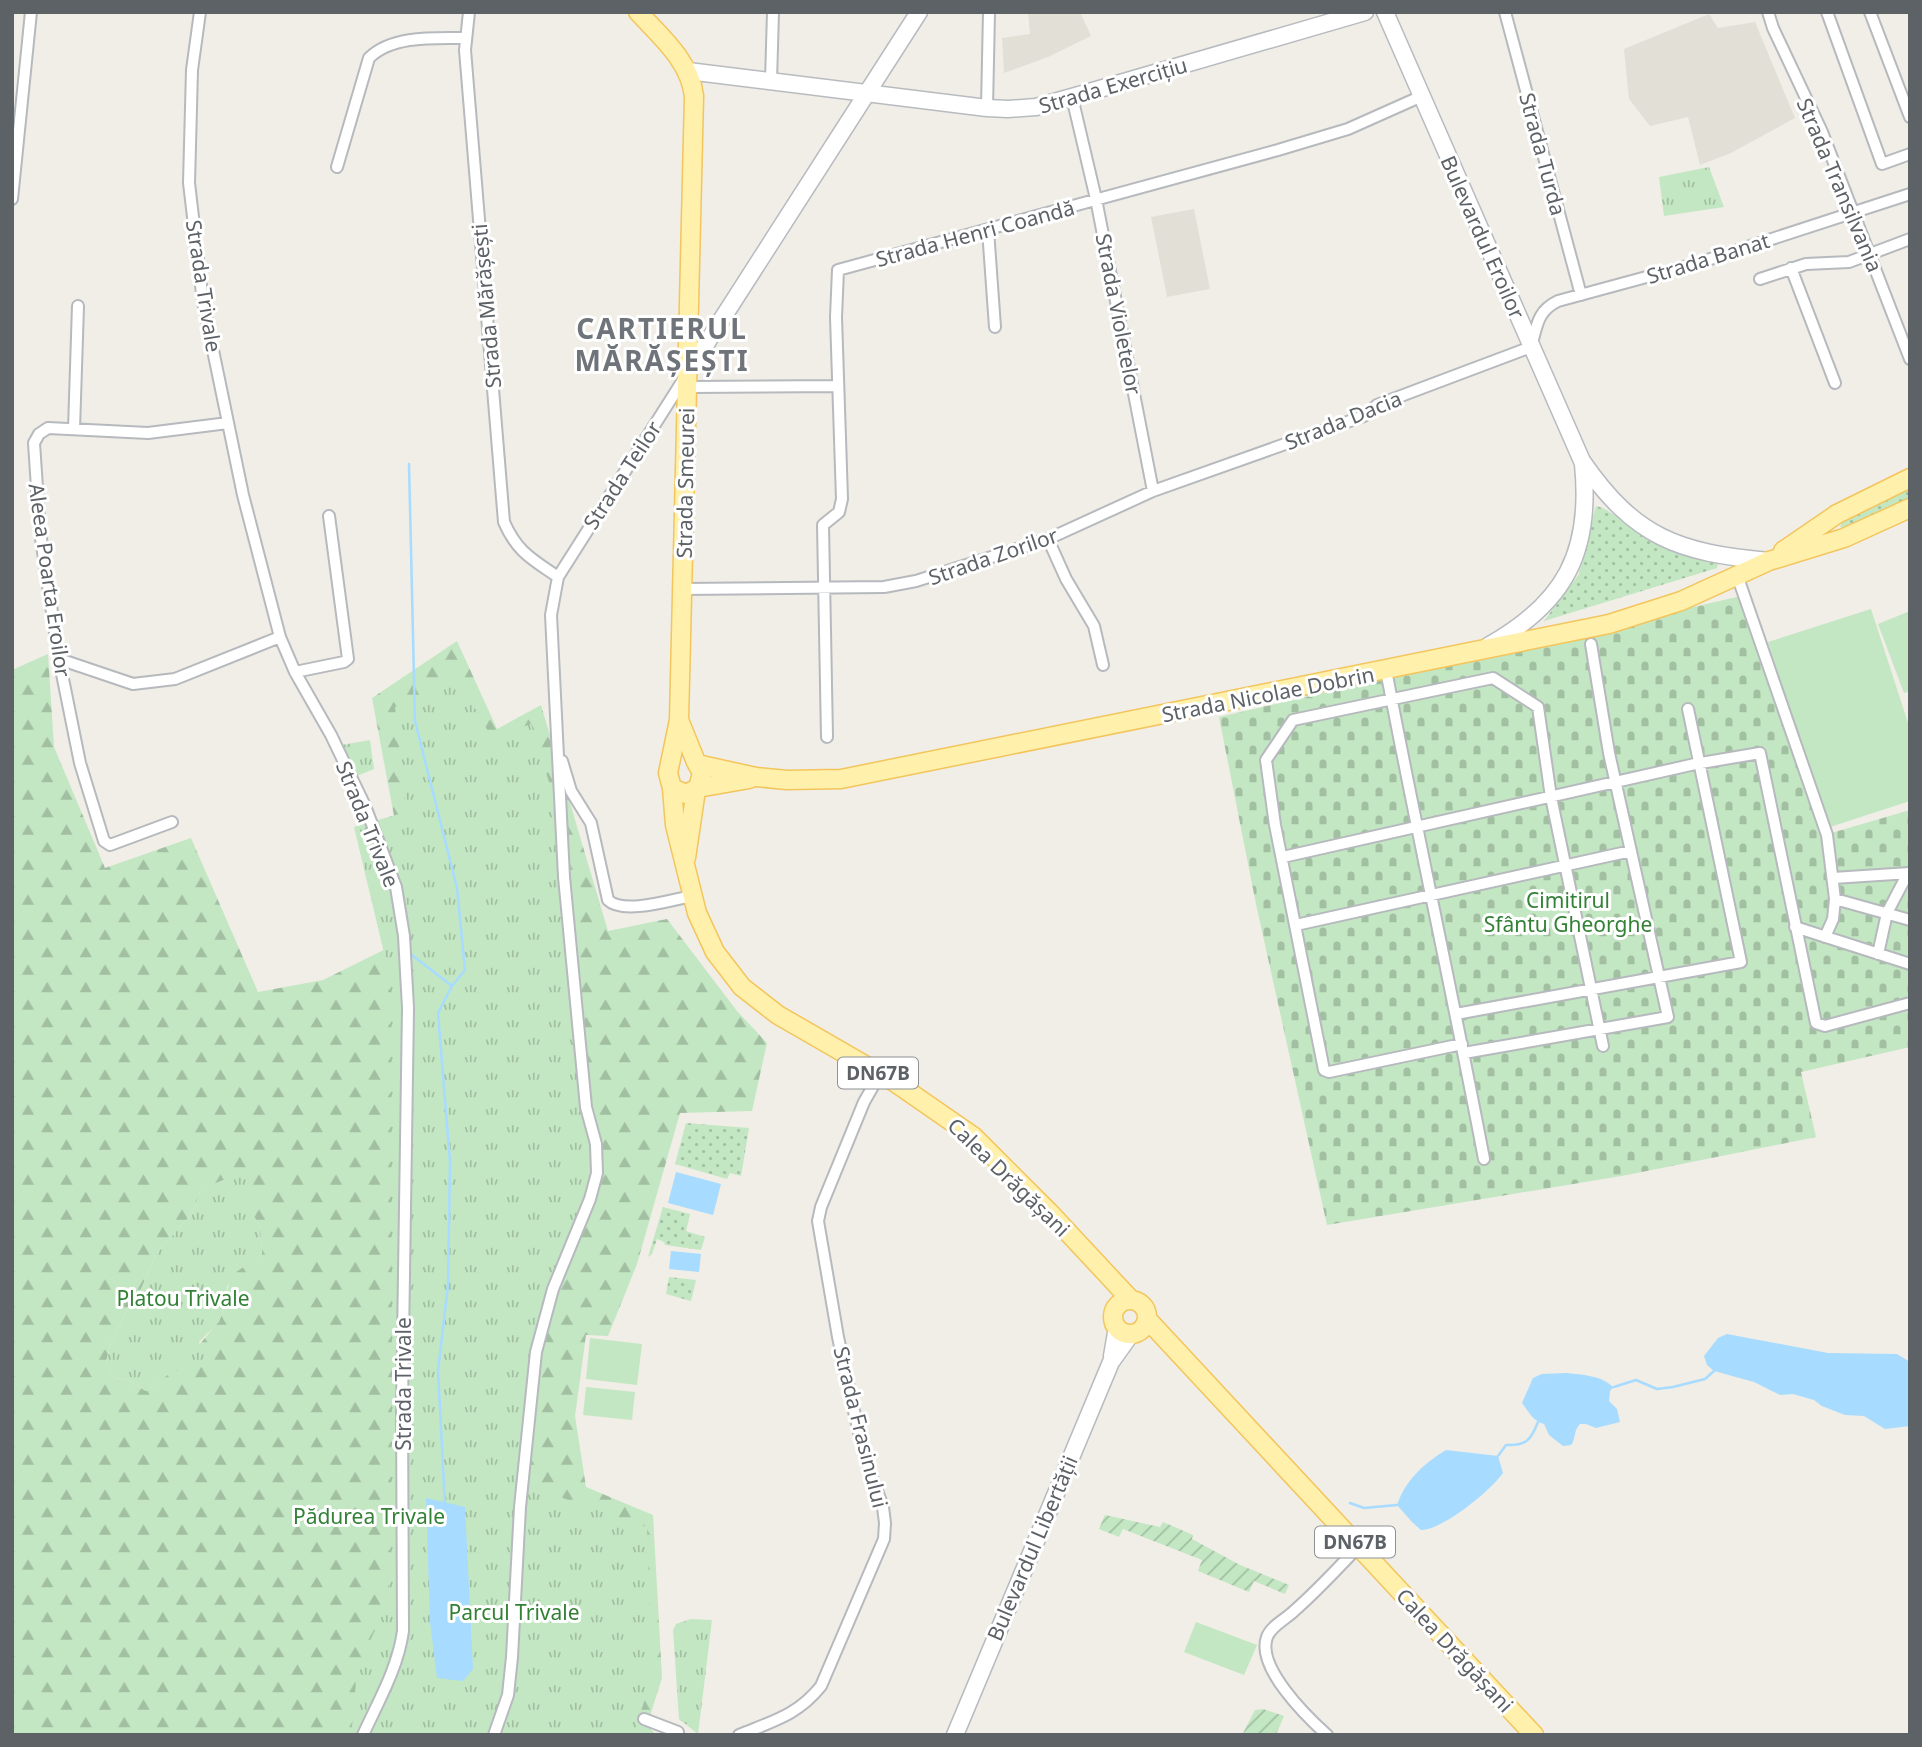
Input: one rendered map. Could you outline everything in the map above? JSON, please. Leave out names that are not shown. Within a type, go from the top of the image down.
[{"type":"main road","name":"Strada Smeurei","points":[[638,12],[688,71],[694,96],[679,720],[671,766]]},
{"type":"main road","name":"Strada Nicolae Dobrin","points":[[1769,561],[1837,513],[1910,478]]},
{"type":"main road","name":"Strada Nicolae Dobrin","points":[[696,763],[756,777],[787,780],[841,779],[1609,624],[1681,601],[1769,561],[1844,538],[1910,508]]},
{"type":"main road","points":[[1837,513],[1834,524],[1844,538]]},
{"type":"main road","name":"Strada Smeurei","points":[[679,720],[696,763]]},
{"type":"main road","points":[[680,760],[696,763],[702,773],[697,789],[681,794],[671,788],[667,777],[671,766],[680,760]]},
{"type":"main road","name":"Strada Nicolae Dobrin","points":[[697,789],[756,777]]},
{"type":"main road","name":"Calea Drăgășani","points":[[671,788],[675,825],[692,896],[715,952],[742,987],[778,1015],[880,1074],[975,1137],[1099,1266],[1124,1303],[1136,1301],[1145,1308],[1134,1328],[1176,1349],[1534,1735]]},
{"type":"main road","name":"Calea Drăgășani","points":[[684,869],[697,789]]},
{"type":"main road","points":[[1124,1303],[1113,1317],[1134,1328]]},
{"type":"street","points":[[12,199],[31,12]]},
{"type":"street","name":"Strada Trivale","points":[[200,12],[192,70],[190,183],[203,302],[243,495],[280,637],[295,672],[331,735],[374,827],[396,887],[404,936],[408,1008],[402,1406],[403,1631],[401,1646],[389,1678],[363,1735]]},
{"type":"street","name":"Strada Mărășești","points":[[469,12],[465,51],[504,522],[513,542],[526,555],[558,577]]},
{"type":"street","points":[[771,81],[773,12]]},
{"type":"street","name":"Strada Teilor","points":[[494,1735],[508,1695],[522,1494],[536,1353],[553,1289],[590,1199],[597,1173],[596,1144],[586,1107],[570,954],[562,838],[551,615],[558,577],[688,380],[919,12]]},
{"type":"street","points":[[988,108],[989,12]]},
{"type":"street","name":"Strada Exercițiu","points":[[688,71],[988,108],[1024,109],[1365,12]]},
{"type":"street","name":"Bulevardul Eroilor","points":[[1385,12],[1582,461],[1600,487],[1632,520],[1655,535],[1715,554],[1769,561]]},
{"type":"street","name":"Strada Turda","points":[[1505,12],[1581,295]]},
{"type":"street","name":"Strada Transilvania","points":[[1768,12],[1855,212],[1910,359]]},
{"type":"street","points":[[1827,12],[1882,164],[1910,154]]},
{"type":"street","points":[[1870,12],[1910,117]]},
{"type":"street","points":[[337,167],[369,58],[376,50],[428,38],[466,38]]},
{"type":"street","name":"Strada Henri Coandă","points":[[824,589],[823,525],[839,512],[842,499],[836,317],[838,271],[1278,150],[1348,129],[1422,96]]},
{"type":"street","name":"Strada Violetelor","points":[[1072,97],[1096,199],[1153,491]]},
{"type":"street","name":"Strada Banat","points":[[1531,347],[1545,307],[1558,301],[1698,263],[1910,194]]},
{"type":"street","points":[[988,230],[995,327]]},
{"type":"street","points":[[1760,279],[1806,264],[1849,262],[1910,239]]},
{"type":"street","points":[[1791,268],[1835,383]]},
{"type":"street","points":[[74,429],[78,306]]},
{"type":"street","name":"Strada Dacia","points":[[1153,491],[1364,416],[1377,405],[1531,347]]},
{"type":"street","points":[[688,380],[838,386]]},
{"type":"street","name":"Aleea Poarta Eroilor","points":[[172,822],[106,845],[80,763],[59,659],[40,532],[33,443],[39,434],[48,428],[148,433],[228,423]]},
{"type":"street","name":"Bulevardul Eroilor","points":[[1483,649],[1514,631],[1540,611],[1574,560],[1586,508],[1582,461]]},
{"type":"street","name":"Strada Zorilor","points":[[683,589],[884,587],[916,581],[1048,539],[1153,491]]},
{"type":"street","points":[[295,672],[348,659],[329,516]]},
{"type":"street","points":[[1048,539],[1066,579],[1094,626],[1103,665]]},
{"type":"street","points":[[1737,575],[1827,835],[1835,899],[1833,919],[1825,937]]},
{"type":"street","points":[[824,589],[827,737]]},
{"type":"street","points":[[59,659],[133,684],[175,678],[280,637]]},
{"type":"street","points":[[1591,645],[1616,782],[1668,1017],[1599,1029],[1463,1049],[1329,1072],[1324,1070],[1275,825],[1266,761],[1293,720],[1493,678],[1538,707],[1564,866],[1592,989],[1599,1029],[1603,1046]]},
{"type":"street","points":[[1386,670],[1484,1159]]},
{"type":"street","points":[[1456,1014],[1741,962],[1688,709]]},
{"type":"street","points":[[557,744],[571,791],[591,823],[608,900],[613,905],[628,907],[692,896]]},
{"type":"street","points":[[1283,857],[1700,763],[1760,753],[1816,1023],[1819,1026],[1910,1003]]},
{"type":"street","points":[[1296,925],[1433,897],[1631,851]]},
{"type":"street","points":[[1833,878],[1909,873]]},
{"type":"street","points":[[1878,954],[1888,913],[1909,873]]},
{"type":"street","points":[[1835,899],[1910,920]]},
{"type":"street","points":[[1796,927],[1910,964]]},
{"type":"street","name":"Strada Frasinului","points":[[739,1735],[796,1711],[808,1703],[821,1686],[884,1539],[883,1507],[866,1461],[853,1406],[818,1221],[821,1207],[864,1102],[880,1074]]},
{"type":"street","name":"Bulevardul Libertății","points":[[955,1735],[1111,1362],[1134,1328]]},
{"type":"street","points":[[1327,1735],[1289,1695],[1270,1667],[1265,1643],[1270,1631],[1295,1611],[1359,1546]]},
{"type":"street","points":[[643,1719],[678,1732]]},
{"type":"shaded area","points":[[1028,12],[1080,12],[1091,36],[1048,57],[1004,73],[1002,38],[1030,34]]},
{"type":"shaded area","points":[[1709,14],[1718,28],[1755,22],[1795,118],[1731,153],[1700,165],[1688,117],[1650,126],[1629,99],[1624,49]]},
{"type":"shaded area","points":[[1194,209],[1210,289],[1167,297],[1151,217]]},
{"type":"green space","points":[[1709,167],[1724,207],[1664,216],[1659,177]]},
{"type":"green space","points":[[1910,489],[1910,498],[1845,529],[1840,527],[1843,521]]},
{"type":"green space","points":[[1596,506],[1679,554],[1718,563],[1717,568],[1544,621],[1579,574]]},
{"type":"green space","name":"Cimitirul Sfântu Gheorghe","points":[[1741,596],[1828,834],[1910,810],[1910,1047],[1801,1072],[1816,1137],[1627,1175],[1327,1225],[1256,904],[1219,717]]},
{"type":"green space","points":[[1871,609],[1910,729],[1910,801],[1827,828],[1768,642]]},
{"type":"green space","points":[[1910,611],[1910,691],[1904,693],[1878,624]]},
{"type":"green space","name":"Pădurea Trivale","points":[[457,641],[497,729],[541,705],[608,931],[667,919],[737,1011],[767,1043],[752,1111],[680,1113],[637,1264],[608,1336],[586,1335],[575,1416],[586,1487],[653,1515],[662,1678],[647,1725],[656,1735],[12,1735],[12,670],[48,654],[54,747],[105,868],[191,838],[258,992],[323,980],[416,934],[372,698]],"holes":[[[201,1189],[247,1205],[260,1227],[262,1255],[235,1273],[221,1317],[210,1333],[184,1360],[146,1391],[126,1379],[113,1378],[106,1362],[110,1346],[129,1305],[141,1289],[157,1253],[192,1214]]]},
{"type":"green space","name":"Parcul Trivale","points":[[458,679],[492,738],[531,724],[565,834],[590,1104],[599,1152],[539,1354],[525,1485],[647,1527],[652,1678],[636,1726],[644,1735],[348,1735],[352,1727],[357,1669],[389,1600],[392,1379],[390,978],[354,827],[406,812],[395,707]]},
{"type":"green space","points":[[370,740],[374,769],[357,776],[342,745]]},
{"type":"green space","points":[[686,1123],[749,1128],[741,1176],[730,1173],[727,1179],[675,1164]]},
{"type":"green space","name":"Platou Trivale","points":[[252,1174],[248,1205],[260,1227],[262,1255],[236,1272],[227,1287],[226,1303],[219,1322],[199,1342],[208,1366],[173,1371],[146,1391],[126,1379],[113,1378],[106,1363],[110,1346],[157,1253],[192,1214],[201,1189],[233,1176]]},
{"type":"green space","points":[[663,1207],[690,1214],[686,1231],[705,1237],[701,1250],[665,1245],[657,1239],[652,1254],[648,1257]]},
{"type":"green space","points":[[669,1277],[696,1280],[691,1301],[666,1294]]},
{"type":"green space","points":[[590,1338],[642,1344],[637,1385],[586,1379]]},
{"type":"green space","points":[[586,1387],[635,1392],[632,1420],[583,1415]]},
{"type":"green space","points":[[1105,1515],[1160,1527],[1163,1522],[1193,1535],[1192,1539],[1240,1565],[1289,1585],[1285,1594],[1254,1581],[1249,1592],[1198,1571],[1202,1560],[1123,1529],[1119,1537],[1099,1529]]},
{"type":"green space","points":[[691,1619],[712,1620],[698,1734],[679,1719],[673,1630],[676,1624]]},
{"type":"green space","points":[[1196,1622],[1257,1645],[1244,1675],[1184,1652]]},
{"type":"green space","points":[[1263,1709],[1284,1716],[1276,1735],[1242,1735],[1255,1710]]},
{"type":"water","points":[[676,1172],[721,1184],[713,1215],[668,1203]]},
{"type":"water","points":[[671,1251],[701,1254],[699,1272],[669,1269]]},
{"type":"water","points":[[1727,1334],[1828,1353],[1897,1354],[1910,1362],[1910,1426],[1885,1429],[1864,1416],[1845,1415],[1814,1400],[1793,1394],[1780,1395],[1754,1382],[1714,1371],[1707,1365],[1704,1356],[1718,1338]]},
{"type":"water","points":[[1567,1373],[1596,1378],[1614,1387],[1610,1391],[1609,1401],[1617,1409],[1620,1422],[1596,1428],[1580,1424],[1571,1445],[1563,1446],[1549,1435],[1544,1424],[1534,1418],[1522,1403],[1533,1378],[1542,1374]]},
{"type":"water","points":[[1446,1450],[1498,1456],[1503,1473],[1488,1490],[1453,1517],[1421,1530],[1397,1505],[1416,1473]]},
{"type":"water","points":[[426,1498],[465,1507],[473,1669],[463,1681],[437,1678],[430,1622]]},
{"type":"waterway","points":[[409,464],[415,721],[457,888],[465,970],[452,986],[438,1013],[450,1162],[448,1285],[438,1371],[445,1505]]},
{"type":"waterway","points":[[408,952],[452,986]]},
{"type":"waterway","points":[[1614,1387],[1636,1380],[1657,1389],[1673,1387],[1705,1379],[1714,1371]]},
{"type":"waterway","points":[[1498,1456],[1506,1445],[1527,1441],[1538,1422]]},
{"type":"waterway","points":[[1350,1503],[1364,1508],[1397,1505]]},
{"type":"district","name":"CARTIERUL MĂRĂȘEȘTI","points":[[662,344]]}]
